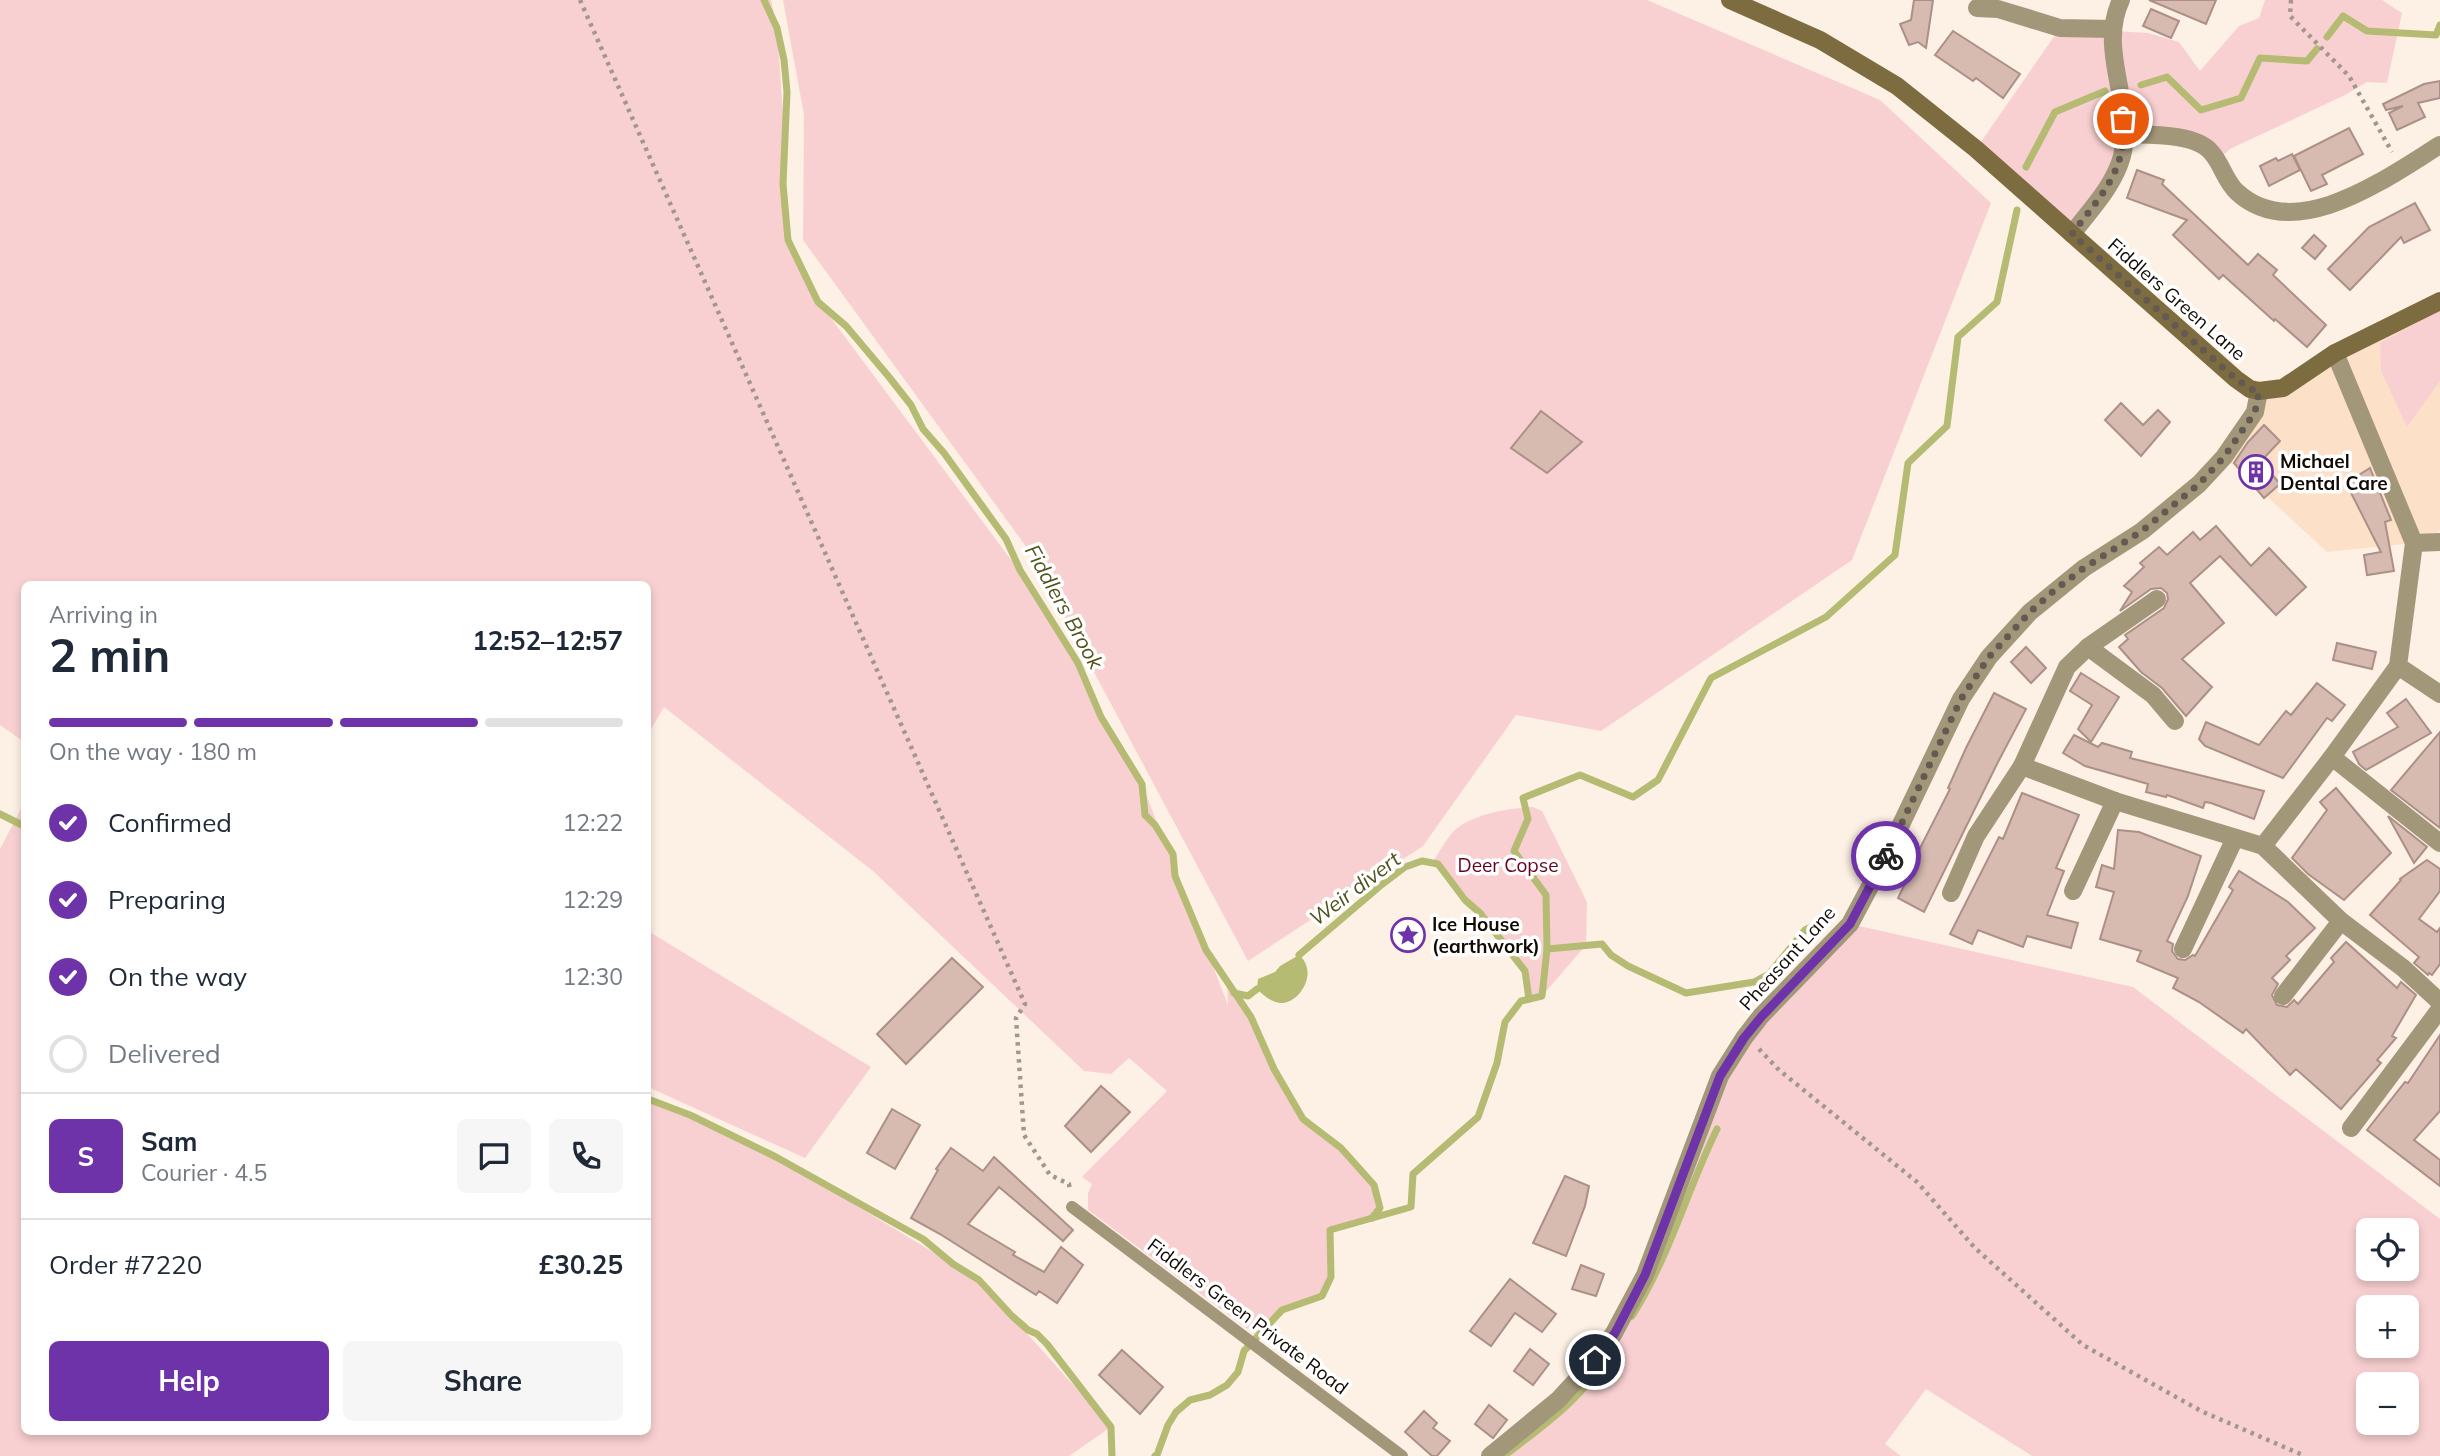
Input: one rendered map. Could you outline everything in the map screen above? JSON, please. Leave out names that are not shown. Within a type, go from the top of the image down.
[{"type":"street","name":"Fiddlers Green Lane","points":[[1730,0],[1820,40],[1897,86],[1976,149],[2236,379],[2250,389],[2259,391]]},
{"type":"street","points":[[2072,234],[2118,169],[2124,134],[2112,29],[2121,0]]},
{"type":"street","points":[[1977,8],[2000,4],[2060,28],[2112,29]]},
{"type":"street","points":[[2124,134],[2181,139],[2199,144],[2212,153],[2237,192],[2272,211],[2300,211],[2332,204],[2354,195],[2440,145]]},
{"type":"street","points":[[2259,391],[2283,388],[2335,353],[2440,301]]},
{"type":"street","points":[[2263,846],[2398,666],[2414,543],[2335,353]]},
{"type":"street","name":"Pheasant Lane","points":[[1490,1456],[1558,1400],[1595,1360],[1615,1333],[1645,1275],[1720,1076],[1744,1038],[1762,1016],[1850,924],[1883,862],[1961,699],[1989,657],[2030,612],[2056,589],[2142,531],[2199,484],[2224,457],[2255,412],[2259,391]]},
{"type":"street","points":[[2414,543],[2440,542]]},
{"type":"street","points":[[1951,893],[1976,836],[2022,766],[2067,667],[2088,647],[2157,598]]},
{"type":"street","points":[[2088,647],[2152,695],[2175,721]]},
{"type":"street","points":[[2398,666],[2440,694]]},
{"type":"street","points":[[2332,757],[2440,843]]},
{"type":"street","points":[[2022,766],[2115,801],[2263,846],[2341,921],[2403,968],[2440,1002]]},
{"type":"street","points":[[2073,891],[2115,801]]},
{"type":"street","points":[[2183,950],[2235,838]]},
{"type":"street","points":[[2283,996],[2341,921]]},
{"type":"street","points":[[2351,1128],[2440,1009]]},
{"type":"lane","name":"Fiddlers Green Private Road","points":[[1072,1207],[1402,1456]]},
{"type":"path","points":[[580,0],[1025,1004],[1016,1018],[1024,1135],[1050,1175],[1069,1184],[1072,1207]]},
{"type":"path","points":[[2291,0],[2290,16],[2349,76],[2401,169]]},
{"type":"path","points":[[1744,1038],[1765,1054],[1779,1070],[1917,1182],[1975,1248],[2083,1345],[2201,1411],[2305,1456]]},
{"type":"shaded area","points":[[2440,301],[2440,531],[2414,543],[2327,552],[2224,457],[2259,391]]},
{"type":"shaded area","points":[[1299,955],[1305,962],[1307,979],[1294,999],[1280,1003],[1267,998],[1257,989],[1258,979],[1275,972]]},
{"type":"green space","points":[[0,0],[771,0],[777,28],[788,240],[819,302],[1035,592],[1142,784],[1228,1005],[1227,983],[1251,1017],[1274,1069],[1303,1119],[1341,1148],[1374,1185],[1380,1208],[1372,1218],[1330,1230],[1331,1277],[1322,1296],[1282,1310],[1257,1336],[1088,1210],[1088,1193],[1092,1184],[1082,1177],[1167,1091],[1129,1058],[1111,1074],[1084,1071],[873,871],[664,707],[651,729],[651,581],[21,581],[21,740],[0,725]]},
{"type":"green space","points":[[783,0],[1647,0],[1880,100],[1991,203],[1852,560],[1601,731],[1516,715],[1423,846],[1248,961],[1030,552],[803,240],[804,115]]},
{"type":"green space","points":[[2265,0],[2382,0],[2402,13],[2387,83],[2367,82],[2230,149],[2217,161],[2212,153],[2152,136],[2124,145],[2072,234],[1976,149],[2060,28],[2148,33],[2179,42],[2200,71],[2239,26],[2259,18]]},
{"type":"green space","points":[[2440,310],[2440,381],[2407,427],[2381,371],[2380,343]]},
{"type":"green space","name":"Deer Copse","points":[[1533,807],[1542,811],[1587,902],[1586,945],[1542,996],[1529,999],[1524,971],[1480,913],[1432,863],[1451,834],[1471,820],[1492,813]]},
{"type":"green space","points":[[21,809],[21,1435],[651,1435],[651,1100],[776,1157],[979,1280],[1111,1427],[1069,1456],[0,1456],[0,849]]},
{"type":"green space","points":[[1850,924],[2133,987],[2440,1219],[2440,1456],[2032,1456],[1926,1389],[1885,1444],[1901,1456],[1490,1456],[1614,1333],[1720,1076]]},
{"type":"green space","points":[[651,933],[871,1067],[805,1158],[651,1088]]},
{"type":"building","points":[[1914,0],[1933,0],[1926,48],[1918,42],[1909,45],[1900,24],[1911,20]]},
{"type":"building","points":[[2149,0],[2216,0],[2206,24]]},
{"type":"building","points":[[2151,9],[2179,21],[2171,38],[2143,26]]},
{"type":"building","points":[[1953,31],[2020,74],[2003,98],[1976,78],[1973,81],[1935,55]]},
{"type":"building","points":[[2440,81],[2440,98],[2418,103],[2425,117],[2397,130],[2389,113],[2403,106],[2386,110],[2383,104],[2424,84]]},
{"type":"building","points":[[2349,128],[2363,154],[2322,175],[2327,184],[2311,191],[2294,156]]},
{"type":"building","points":[[2292,154],[2300,170],[2269,186],[2260,166]]},
{"type":"building","points":[[2137,170],[2164,180],[2162,184],[2248,265],[2258,254],[2277,270],[2273,275],[2326,325],[2307,347],[2223,275],[2219,279],[2173,235],[2187,220],[2127,198]]},
{"type":"building","points":[[2415,203],[2430,230],[2404,243],[2401,237],[2350,290],[2328,269],[2369,227]]},
{"type":"building","points":[[2314,235],[2326,246],[2315,259],[2302,248]]},
{"type":"building","points":[[2121,403],[2143,425],[2158,410],[2170,422],[2141,456],[2105,420]]},
{"type":"building","points":[[1541,411],[1582,442],[1547,473],[1511,448]]},
{"type":"building","name":"Michael Dental Care","points":[[2264,425],[2280,441],[2261,461],[2280,484],[2264,498],[2234,463]]},
{"type":"building","points":[[2370,468],[2391,520],[2385,522],[2394,571],[2367,575],[2364,555],[2381,552],[2346,483]]},
{"type":"building","points":[[2216,526],[2251,566],[2269,548],[2306,587],[2276,615],[2220,556],[2190,583],[2224,623],[2182,659],[2212,687],[2186,716],[2162,688],[2141,672],[2119,647],[2128,639],[2125,635],[2164,608],[2168,599],[2167,593],[2161,588],[2151,589],[2120,611],[2132,592],[2124,586],[2144,567],[2140,563],[2159,547],[2167,555],[2193,532],[2200,540]]},
{"type":"building","points":[[2337,643],[2376,652],[2372,669],[2333,660]]},
{"type":"building","points":[[2026,647],[2046,668],[2031,683],[2011,662]]},
{"type":"building","points":[[2081,673],[2119,697],[2091,742],[2078,729],[2092,705],[2070,691]]},
{"type":"building","points":[[2317,683],[2345,705],[2332,721],[2327,718],[2283,778],[2205,746],[2199,739],[2206,722],[2259,745],[2286,711],[2291,715]]},
{"type":"building","points":[[1994,693],[2026,709],[1924,912],[1898,898]]},
{"type":"building","points":[[2406,699],[2431,733],[2366,770],[2359,764],[2353,752],[2398,727],[2387,713]]},
{"type":"building","points":[[2440,732],[2440,828],[2391,790]]},
{"type":"building","points":[[2074,735],[2098,747],[2102,743],[2132,752],[2130,758],[2264,791],[2254,819],[2211,803],[2205,802],[2203,808],[2167,795],[2166,797],[2146,792],[2148,784],[2085,766],[2063,753]]},
{"type":"building","points":[[2336,788],[2391,853],[2344,900],[2308,874],[2292,858],[2327,810],[2320,802]]},
{"type":"building","points":[[2022,793],[2079,815],[2056,868],[2064,871],[2047,915],[2078,923],[2071,948],[2027,936],[2023,947],[1978,930],[1972,944],[1950,934],[1999,837],[2003,839]]},
{"type":"building","points":[[2388,816],[2427,847],[2414,863]]},
{"type":"building","points":[[2118,830],[2139,832],[2201,856],[2188,896],[2167,941],[2173,944],[2172,951],[2178,959],[2185,960],[2195,956],[2233,890],[2229,887],[2239,871],[2288,902],[2315,928],[2286,956],[2290,960],[2272,978],[2278,984],[2272,995],[2277,1005],[2287,1007],[2294,1000],[2298,1004],[2334,962],[2331,958],[2346,942],[2397,988],[2401,982],[2416,995],[2392,1036],[2396,1038],[2377,1060],[2381,1063],[2341,1109],[2296,1069],[2290,1075],[2246,1029],[2243,1033],[2199,1002],[2173,988],[2178,978],[2137,961],[2141,951],[2100,939],[2114,892],[2096,887],[2102,865],[2114,869]]},
{"type":"building","points":[[2427,860],[2440,869],[2440,891],[2419,919],[2437,932],[2440,928],[2440,964],[2432,975],[2428,975],[2414,963],[2419,957],[2370,915],[2400,879]]},
{"type":"building","points":[[952,958],[983,987],[906,1064],[877,1034]]},
{"type":"building","points":[[2440,1035],[2440,1111],[2414,1140],[2440,1160],[2440,1186],[2367,1130],[2405,1082],[2408,1083]]},
{"type":"building","points":[[1101,1086],[1130,1112],[1091,1152],[1065,1126]]},
{"type":"building","points":[[892,1109],[920,1125],[895,1169],[867,1153]]},
{"type":"building","points":[[951,1148],[983,1171],[994,1157],[1073,1230],[1063,1241],[999,1187],[968,1224],[1015,1252],[1013,1255],[1044,1272],[1061,1247],[1083,1265],[1057,1303],[1039,1291],[1036,1295],[911,1218],[938,1170],[936,1169]]},
{"type":"building","points":[[1565,1176],[1589,1186],[1585,1206],[1566,1256],[1533,1243]]},
{"type":"building","points":[[1581,1265],[1604,1274],[1596,1296],[1572,1289]]},
{"type":"building","points":[[1510,1279],[1556,1314],[1542,1332],[1515,1313],[1491,1346],[1470,1331]]},
{"type":"building","points":[[1530,1349],[1549,1364],[1533,1385],[1514,1371]]},
{"type":"building","points":[[1122,1350],[1163,1387],[1140,1414],[1099,1375]]},
{"type":"building","points":[[1489,1405],[1507,1420],[1493,1438],[1475,1424]]},
{"type":"building","points":[[1424,1411],[1437,1423],[1433,1428],[1450,1441],[1437,1456],[1432,1456],[1405,1432]]},
{"type":"waterway","name":"Fiddlers Brook","points":[[764,0],[777,28],[784,60],[787,92],[783,184],[788,240],[818,302],[846,326],[889,377],[911,405],[923,429],[944,453],[1006,539],[1020,570],[1078,663],[1101,717],[1142,784],[1145,815],[1155,825],[1173,854],[1175,876],[1206,950],[1251,1017],[1274,1069],[1303,1119],[1341,1148],[1374,1185],[1380,1208],[1372,1218]]},
{"type":"waterway","points":[[2327,37],[2343,16],[2367,31],[2436,35],[2440,25]]},
{"type":"waterway","points":[[2141,85],[2167,77],[2201,110],[2241,98],[2260,58],[2307,61],[2317,49]]},
{"type":"waterway","points":[[2026,167],[2055,112],[2105,91]]},
{"type":"waterway","points":[[1155,1456],[1176,1412],[1190,1400],[1210,1395],[1227,1385],[1238,1372],[1244,1351],[1282,1310],[1322,1296],[1331,1277],[1330,1230],[1411,1207],[1413,1174],[1478,1117],[1497,1063],[1505,1022],[1521,1001],[1542,996],[1547,949],[1546,895],[1514,851],[1528,819],[1523,798],[1580,775],[1633,797],[1658,780],[1711,678],[1826,617],[1895,555],[1908,463],[1947,426],[1958,337],[1997,302],[2017,210]]},
{"type":"waterway","points":[[0,814],[21,824]]},
{"type":"waterway","name":"Weir divert","points":[[1299,955],[1405,867],[1422,861],[1438,864],[1525,971],[1529,999]]},
{"type":"waterway","points":[[1547,949],[1602,944],[1611,955],[1628,966],[1686,993],[1754,982],[1769,974],[1805,930],[1824,921]]},
{"type":"waterway","points":[[1234,993],[1248,996],[1257,989]]},
{"type":"waterway","points":[[651,1100],[690,1115],[776,1157],[923,1239],[953,1264],[979,1280],[1012,1316],[1047,1344],[1111,1427],[1112,1456]]},
{"type":"waterway","points":[[1632,1316],[1657,1271],[1717,1129]]},
{"type":"waterway","points":[[1504,1456],[1573,1400],[1605,1358]]},
{"type":"way so far","points":[[1886,856],[1961,699],[1989,657],[2030,612],[2056,589],[2142,531],[2185,497],[2224,457],[2255,412],[2259,391],[2250,389],[2236,379],[2072,234],[2118,169],[2124,145],[2123,119]]},
{"type":"place","name":"Michael Dental Care","points":[[2256,472]]},
{"type":"place","name":"Ice House (earthwork)","points":[[1408,935]]},
{"type":"route","points":[[1595,1360],[1615,1333],[1645,1275],[1720,1076],[1744,1038],[1762,1016],[1850,924],[1886,856]]}]
